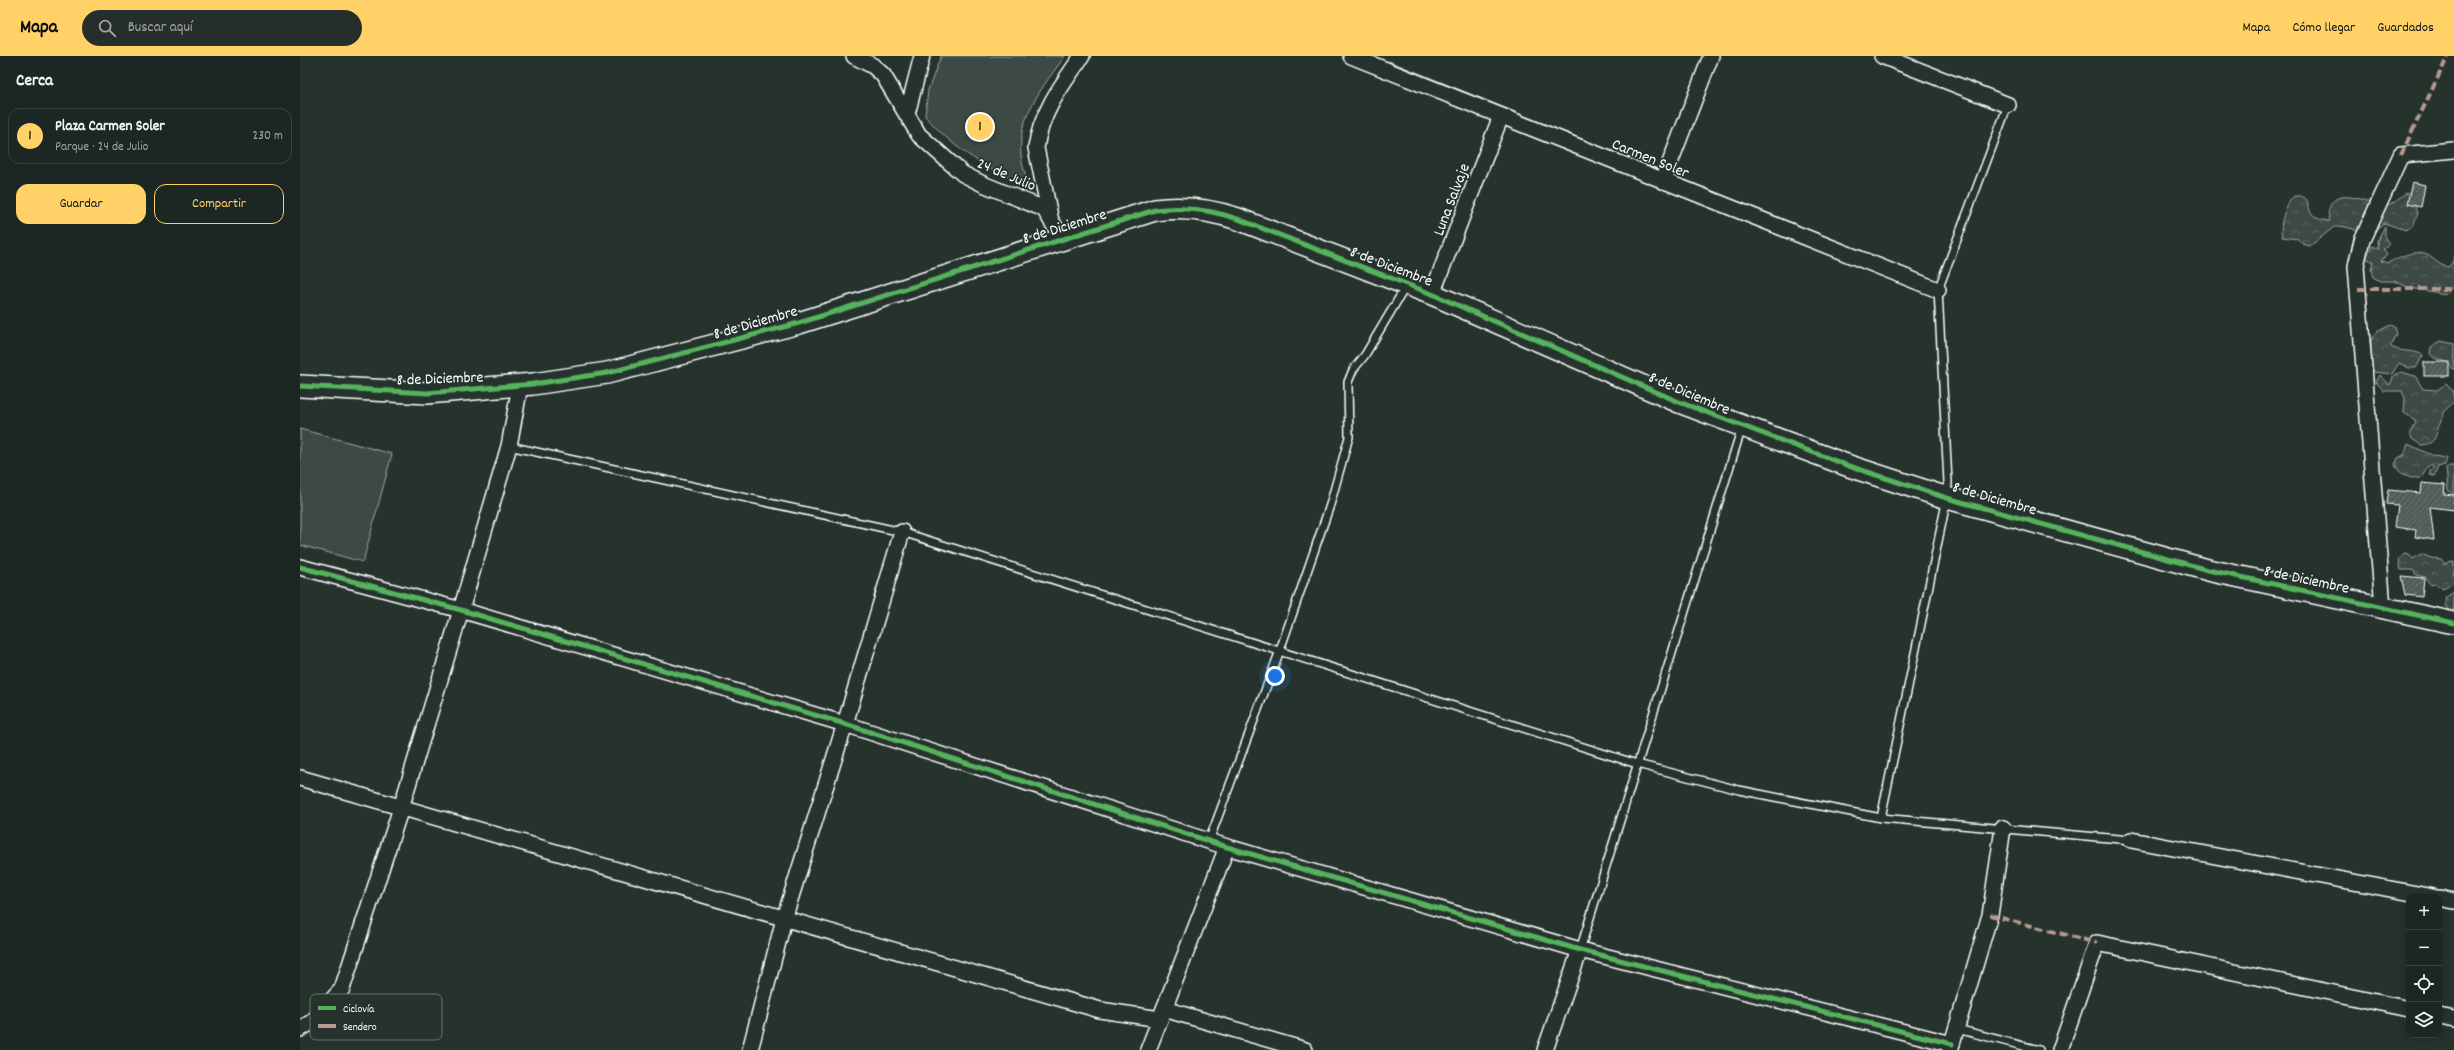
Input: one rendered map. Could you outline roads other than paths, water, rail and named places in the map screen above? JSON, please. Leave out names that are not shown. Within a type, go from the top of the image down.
[{"type":"street","name":"24 de Julio","points":[[854,56],[873,66],[883,75],[919,135],[963,174],[983,184],[1037,205],[1050,216],[1062,238]]},
{"type":"street","points":[[907,114],[922,56]]},
{"type":"street","points":[[1050,216],[1036,148],[1038,137],[1049,107],[1082,56]]},
{"type":"street","name":"Carmen Soler","points":[[1351,56],[1378,61],[1501,116],[1938,290]]},
{"type":"street","points":[[1663,181],[1711,56]]},
{"type":"street","points":[[1882,56],[2008,105]]},
{"type":"street","name":"Luna Salvaje","points":[[1432,294],[1501,116]]},
{"type":"street","points":[[2383,608],[2356,266],[2362,240],[2401,155],[2454,150]]},
{"type":"street","name":"8 de Diciembre","points":[[300,386],[427,393],[520,386],[607,373],[705,349],[799,323],[1062,238],[1155,210],[1175,207],[1220,213],[1238,219],[1432,294],[1742,427],[1849,466],[1947,498],[2208,570],[2454,623]]},
{"type":"street","points":[[337,994],[342,989],[402,808],[509,446],[520,386]]},
{"type":"street","points":[[750,1050],[784,919],[845,724],[902,532]]},
{"type":"street","points":[[300,567],[461,610],[845,724],[1209,842],[1580,950],[1951,1047],[1990,915],[2003,828]]},
{"type":"street","points":[[300,778],[1100,1010],[1162,1014],[1305,1050]]},
{"type":"street","points":[[2131,840],[2416,894]]},
{"type":"street","points":[[1148,1050],[1227,847]]},
{"type":"street","points":[[2442,899],[2454,901]]},
{"type":"street","points":[[2060,1050],[2097,943],[2406,1008]]},
{"type":"street","points":[[1545,1050],[1580,950]]},
{"type":"street","points":[[2442,1017],[2454,1019]]},
{"type":"street","points":[[300,1029],[310,1023]]},
{"type":"lane","points":[[1881,818],[1947,498],[1948,482],[1938,290],[2008,105]]},
{"type":"lane","points":[[1209,842],[1279,653],[1330,505],[1349,436],[1348,382],[1353,370],[1365,355],[1407,285]]},
{"type":"lane","points":[[1580,950],[1742,427]]},
{"type":"lane","points":[[509,446],[902,532],[1279,653],[1637,764],[1739,790],[1881,818],[2131,840]]},
{"type":"lane","points":[[1957,1029],[2039,1050]]},
{"type":"water","points":[[1389,61],[1658,170],[1657,171],[1388,62]]},
{"type":"water","points":[[1677,177],[1930,278],[1930,279]]},
{"type":"place","name":"Plaza Carmen Soler","points":[[980,127]]}]
